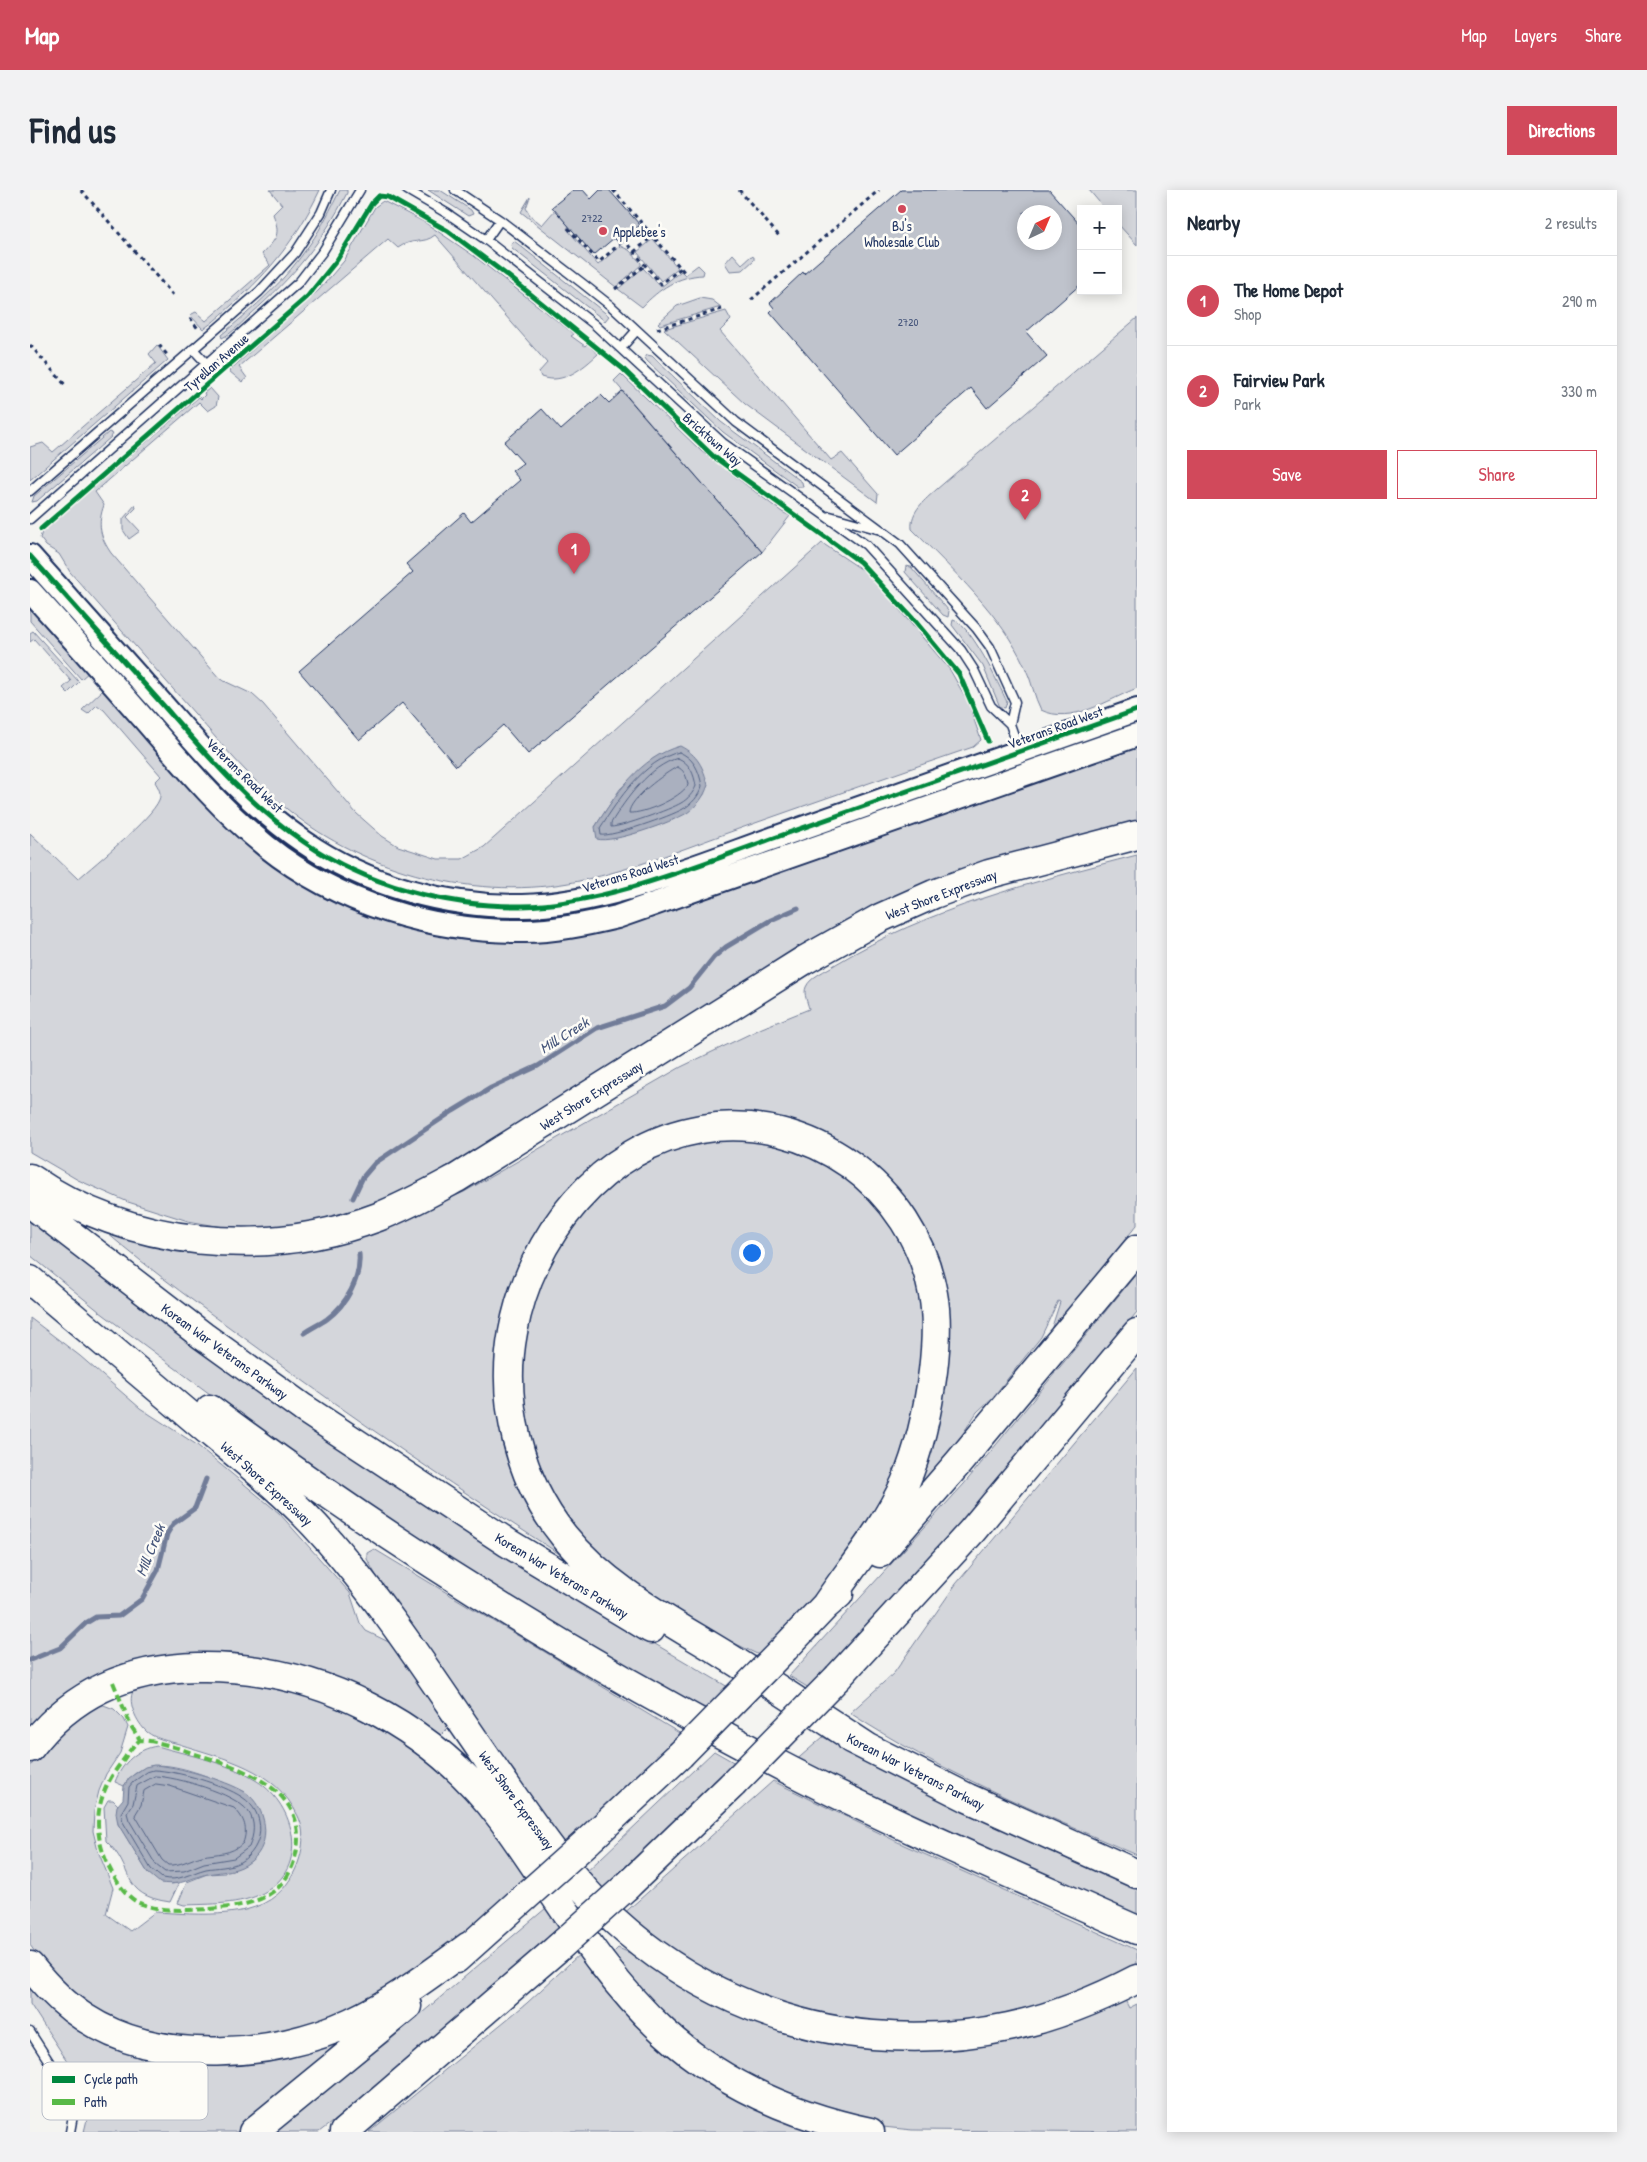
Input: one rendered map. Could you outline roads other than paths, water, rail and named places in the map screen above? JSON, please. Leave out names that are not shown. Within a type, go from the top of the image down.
[{"type":"highway","name":"West Shore Expressway","points":[[30,1178],[87,1210],[128,1225],[181,1237],[209,1240],[267,1241],[305,1236],[360,1222],[404,1206],[457,1178],[803,961],[880,918],[934,894],[989,874],[1137,835]]},
{"type":"highway","points":[[825,1606],[893,1507],[905,1482],[921,1434],[931,1383],[936,1337],[934,1296],[924,1261],[914,1237],[893,1203],[863,1172],[832,1152],[793,1136],[747,1127],[700,1129],[666,1139],[632,1154],[584,1192],[548,1239],[529,1276],[515,1320],[509,1366],[512,1416],[522,1458],[539,1495],[560,1531],[585,1559],[643,1604],[867,1747]]},
{"type":"highway","name":"Korean War Veterans Parkway","points":[[30,1203],[260,1378],[508,1543],[685,1649],[867,1747],[968,1798],[1137,1874]]},
{"type":"highway","points":[[253,2132],[414,2000],[469,1946],[588,1841],[680,1755],[825,1606],[848,1587],[906,1523],[1137,1248]]},
{"type":"highway","name":"West Shore Expressway","points":[[30,1280],[263,1475],[325,1536],[375,1598],[559,1858],[614,1920],[652,1951],[679,1969],[737,2001],[791,2020],[856,2034],[913,2037],[968,2035],[1020,2026],[1067,2012],[1137,1979]]},
{"type":"highway","points":[[86,1327],[183,1390],[372,1524],[565,1645],[694,1719],[793,1772],[896,1822],[1137,1930]]},
{"type":"highway","points":[[344,2132],[558,1948],[627,1886],[733,1784],[838,1677],[972,1531],[1137,1333]]},
{"type":"highway","points":[[30,1748],[55,1719],[83,1698],[113,1682],[156,1670],[205,1667],[267,1672],[307,1682],[362,1703],[395,1721],[430,1745],[476,1788],[501,1818],[614,1979],[666,2034],[711,2067],[758,2095],[814,2118],[870,2132]]},
{"type":"highway","points":[[30,1966],[50,1990],[68,2006],[85,2019],[114,2033],[170,2048],[242,2050],[296,2041],[350,2022],[408,1991],[469,1946]]},
{"type":"highway","points":[[333,2132],[376,2103]]},
{"type":"street","name":"Veterans Road West","points":[[30,556],[209,758],[242,792],[282,827],[330,859],[355,871],[410,891],[466,903],[523,906],[551,904],[609,893],[1023,763],[1137,735]]},
{"type":"street","name":"Veterans Road West","points":[[30,591],[220,805],[267,847],[307,874],[346,895],[376,908],[434,923],[487,930],[525,931],[585,924],[617,916],[1023,763],[1137,710]]},
{"type":"street","points":[[105,674],[120,673],[129,678],[177,722]]},
{"type":"street","points":[[192,774],[209,758]]},
{"type":"lane","name":"Tyrellan Avenue","points":[[30,491],[259,292],[282,269],[312,228],[331,190]]},
{"type":"lane","name":"Tyrellan Avenue","points":[[30,519],[299,282],[328,245],[360,190]]},
{"type":"lane","name":"Bricktown Way","points":[[408,190],[486,240],[621,348],[723,443],[866,545],[947,632],[974,670],[991,706],[1010,724],[1023,763]]},
{"type":"lane","name":"Bricktown Way","points":[[455,190],[500,220],[582,282],[736,422],[882,530],[923,568],[990,647],[1015,702],[1010,724]]},
{"type":"lane","points":[[486,240],[500,220]]},
{"type":"lane","points":[[621,348],[637,330]]},
{"type":"lane","points":[[193,350],[206,364]]},
{"type":"lane","points":[[823,514],[882,530]]},
{"type":"lane","points":[[30,2032],[49,2062]]},
{"type":"water","points":[[680,746],[691,753],[699,762],[708,785],[697,804],[687,813],[669,822],[628,835],[605,840],[597,839],[595,827],[630,778],[653,759],[666,751]]},
{"type":"water","points":[[154,1765],[201,1774],[245,1792],[258,1807],[262,1816],[265,1836],[258,1854],[241,1867],[208,1874],[180,1883],[160,1883],[148,1873],[118,1824],[116,1813],[117,1806],[123,1799],[124,1786],[129,1778],[145,1767]]},
{"type":"waterway","name":"Mill Creek","points":[[353,1198],[363,1177],[375,1163],[453,1111],[491,1088],[538,1066],[597,1028],[665,1006],[689,988],[714,957],[726,947],[771,920],[798,908]]},
{"type":"waterway","name":"Mill Creek","points":[[304,1333],[327,1319],[341,1306],[355,1281],[358,1272],[359,1254]]},
{"type":"waterway","name":"Mill Creek","points":[[30,1660],[60,1648],[86,1623],[96,1617],[119,1616],[142,1599],[158,1570],[167,1534],[173,1524],[195,1508],[206,1479]]},
{"type":"place","name":"BJ's Wholesale Club","points":[[902,209]]},
{"type":"place","name":"Applebee's","points":[[603,231]]},
{"type":"place","name":"Fairview Park","points":[[1025,520]]},
{"type":"place","name":"The Home Depot","points":[[574,574]]}]
